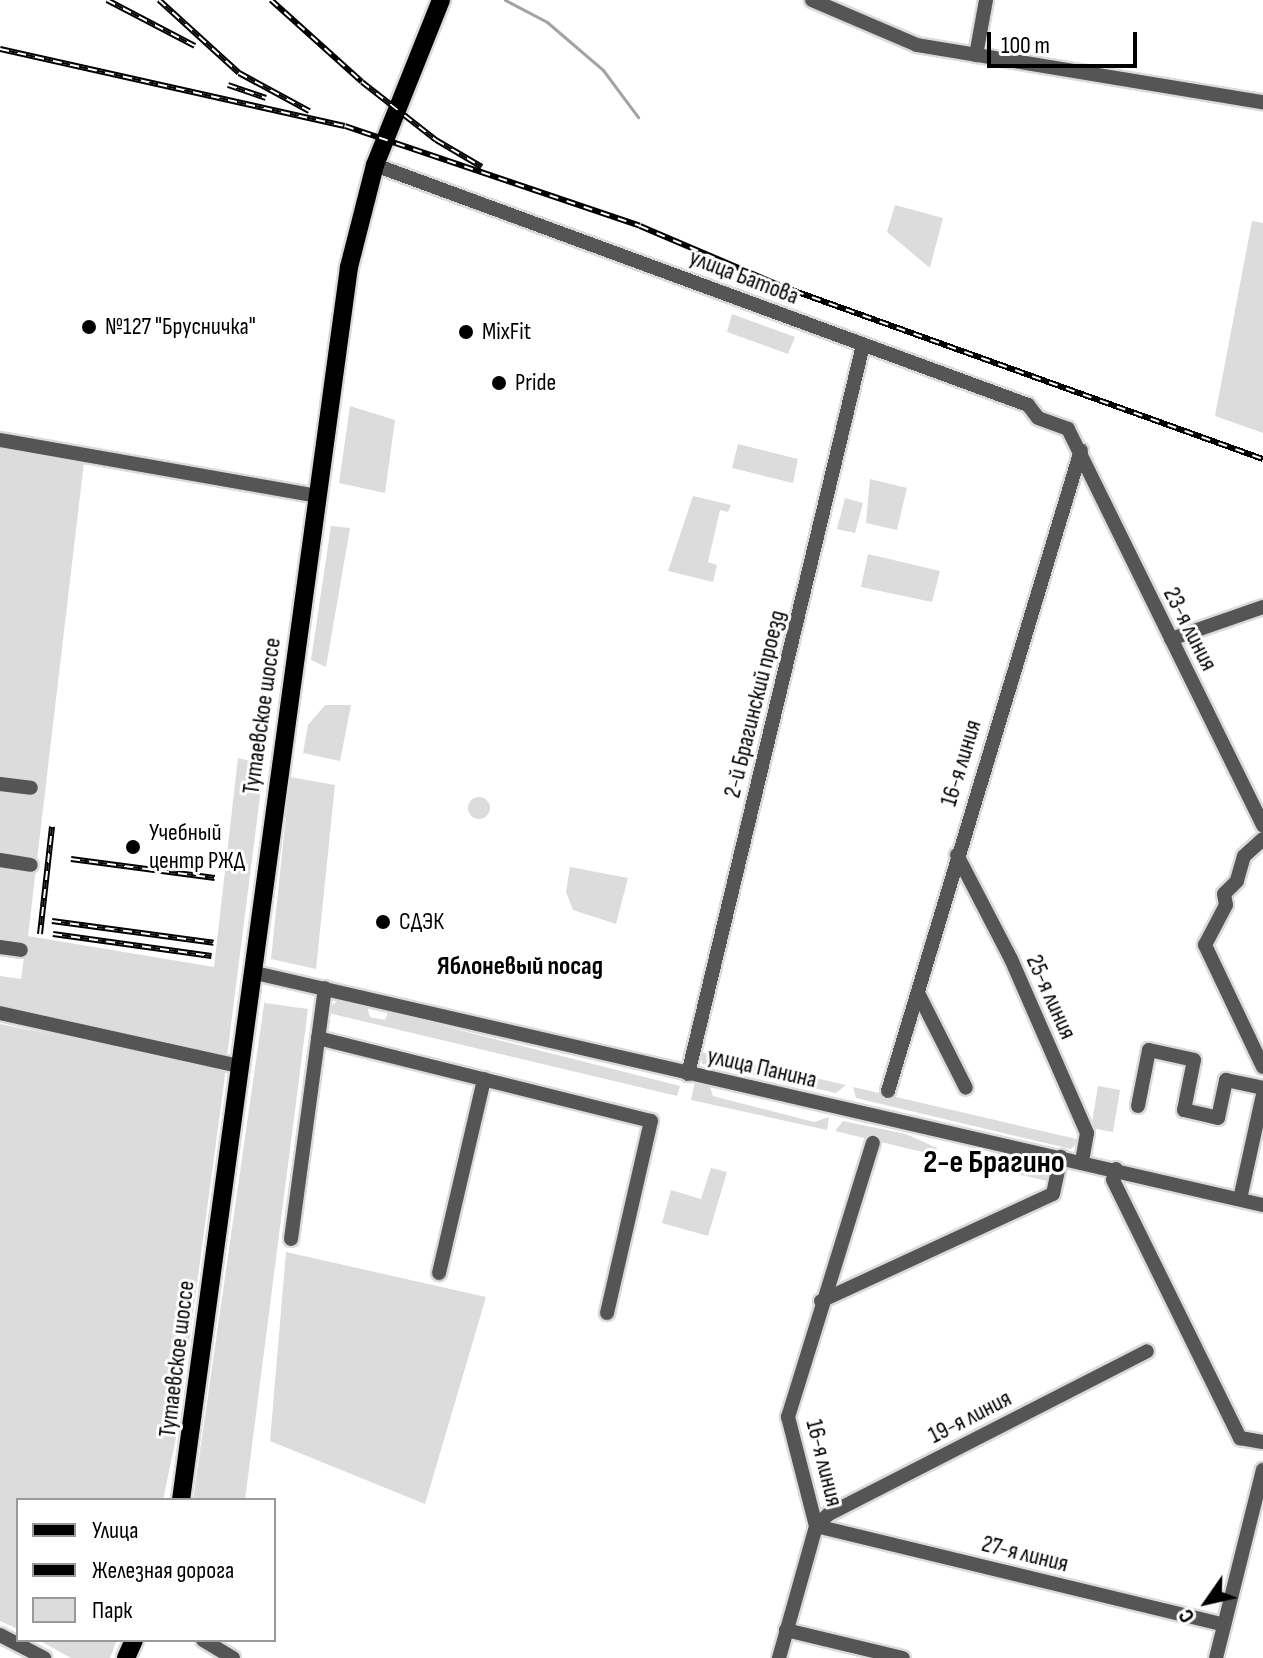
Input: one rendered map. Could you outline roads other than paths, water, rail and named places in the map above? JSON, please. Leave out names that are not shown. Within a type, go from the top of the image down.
[{"type":"main road","name":"Тутаевское шоссе","points":[[181,1498],[349,267],[375,165],[441,0]]},
{"type":"street","points":[[812,0],[917,45],[1263,102]]},
{"type":"street","points":[[976,55],[986,0]]},
{"type":"street","name":"улица Батова","points":[[375,165],[1028,405],[1038,418],[1068,429],[1081,450]]},
{"type":"street","name":"2-й Брагинский проезд","points":[[688,1074],[863,345]]},
{"type":"street","points":[[0,440],[317,496]]},
{"type":"street","name":"23-я линия","points":[[1081,450],[1263,826]]},
{"type":"street","name":"16-я линия","points":[[888,1091],[1081,450]]},
{"type":"street","points":[[1171,639],[1263,607]]},
{"type":"street","points":[[0,784],[31,788]]},
{"type":"street","points":[[1263,839],[1244,856],[1237,881],[1224,894],[1226,905],[1205,945],[1263,1067]]},
{"type":"street","name":"25-я линия","points":[[957,855],[1011,959],[1087,1133],[1082,1161]]},
{"type":"street","points":[[0,860],[31,865]]},
{"type":"street","points":[[0,947],[21,950]]},
{"type":"street","name":"улица Панина","points":[[251,972],[1263,1205]]},
{"type":"street","points":[[291,1239],[325,988]]},
{"type":"street","points":[[918,993],[966,1088]]},
{"type":"street","points":[[0,1013],[239,1066]]},
{"type":"street","points":[[318,1038],[651,1121],[607,1313]]},
{"type":"street","points":[[1138,1106],[1149,1050],[1194,1060],[1184,1110],[1218,1118],[1226,1080],[1263,1091],[1240,1199]]},
{"type":"street","points":[[439,1273],[484,1079]]},
{"type":"street","name":"16-я линия","points":[[779,1658],[816,1526],[788,1417],[821,1301],[873,1143]]},
{"type":"street","points":[[821,1301],[1053,1194],[1061,1157]]},
{"type":"street","points":[[1116,1169],[1113,1180],[1240,1438],[1263,1442]]},
{"type":"street","name":"19-я линия","points":[[816,1526],[829,1514],[1147,1351]]},
{"type":"street","points":[[1216,1658],[1263,1470]]},
{"type":"street","name":"27-я линия","points":[[816,1526],[1224,1625]]},
{"type":"street","points":[[786,1630],[903,1658]]},
{"type":"street","points":[[0,1635],[44,1658]]},
{"type":"street","points":[[206,1642],[233,1658]]},
{"type":"waterway","points":[[505,0],[547,22],[603,70],[638,117]]},
{"type":"railway","points":[[107,0],[195,46]]},
{"type":"railway","points":[[159,0],[239,73],[309,111]]},
{"type":"railway","points":[[271,0],[362,82],[436,140],[482,167]]},
{"type":"railway","points":[[0,49],[345,126],[640,226],[778,285],[1263,459]]},
{"type":"railway","points":[[228,85],[266,98]]},
{"type":"railway","points":[[40,934],[52,827]]},
{"type":"railway","points":[[71,859],[215,878]]},
{"type":"railway","points":[[52,921],[214,943]]},
{"type":"railway","points":[[53,934],[211,956]]},
{"type":"place","name":"№127 \"Брусничка\"","points":[[89,327]]},
{"type":"place","name":"MixFit","points":[[466,332]]},
{"type":"place","name":"Pride","points":[[499,383]]},
{"type":"place","name":"Учебный центр РЖД","points":[[133,847]]},
{"type":"place","name":"СДЭК","points":[[383,922]]},
{"type":"district","name":"Яблоневый посад","points":[[520,967]]},
{"type":"district","name":"2-е Брагино","points":[[994,1163]]}]
